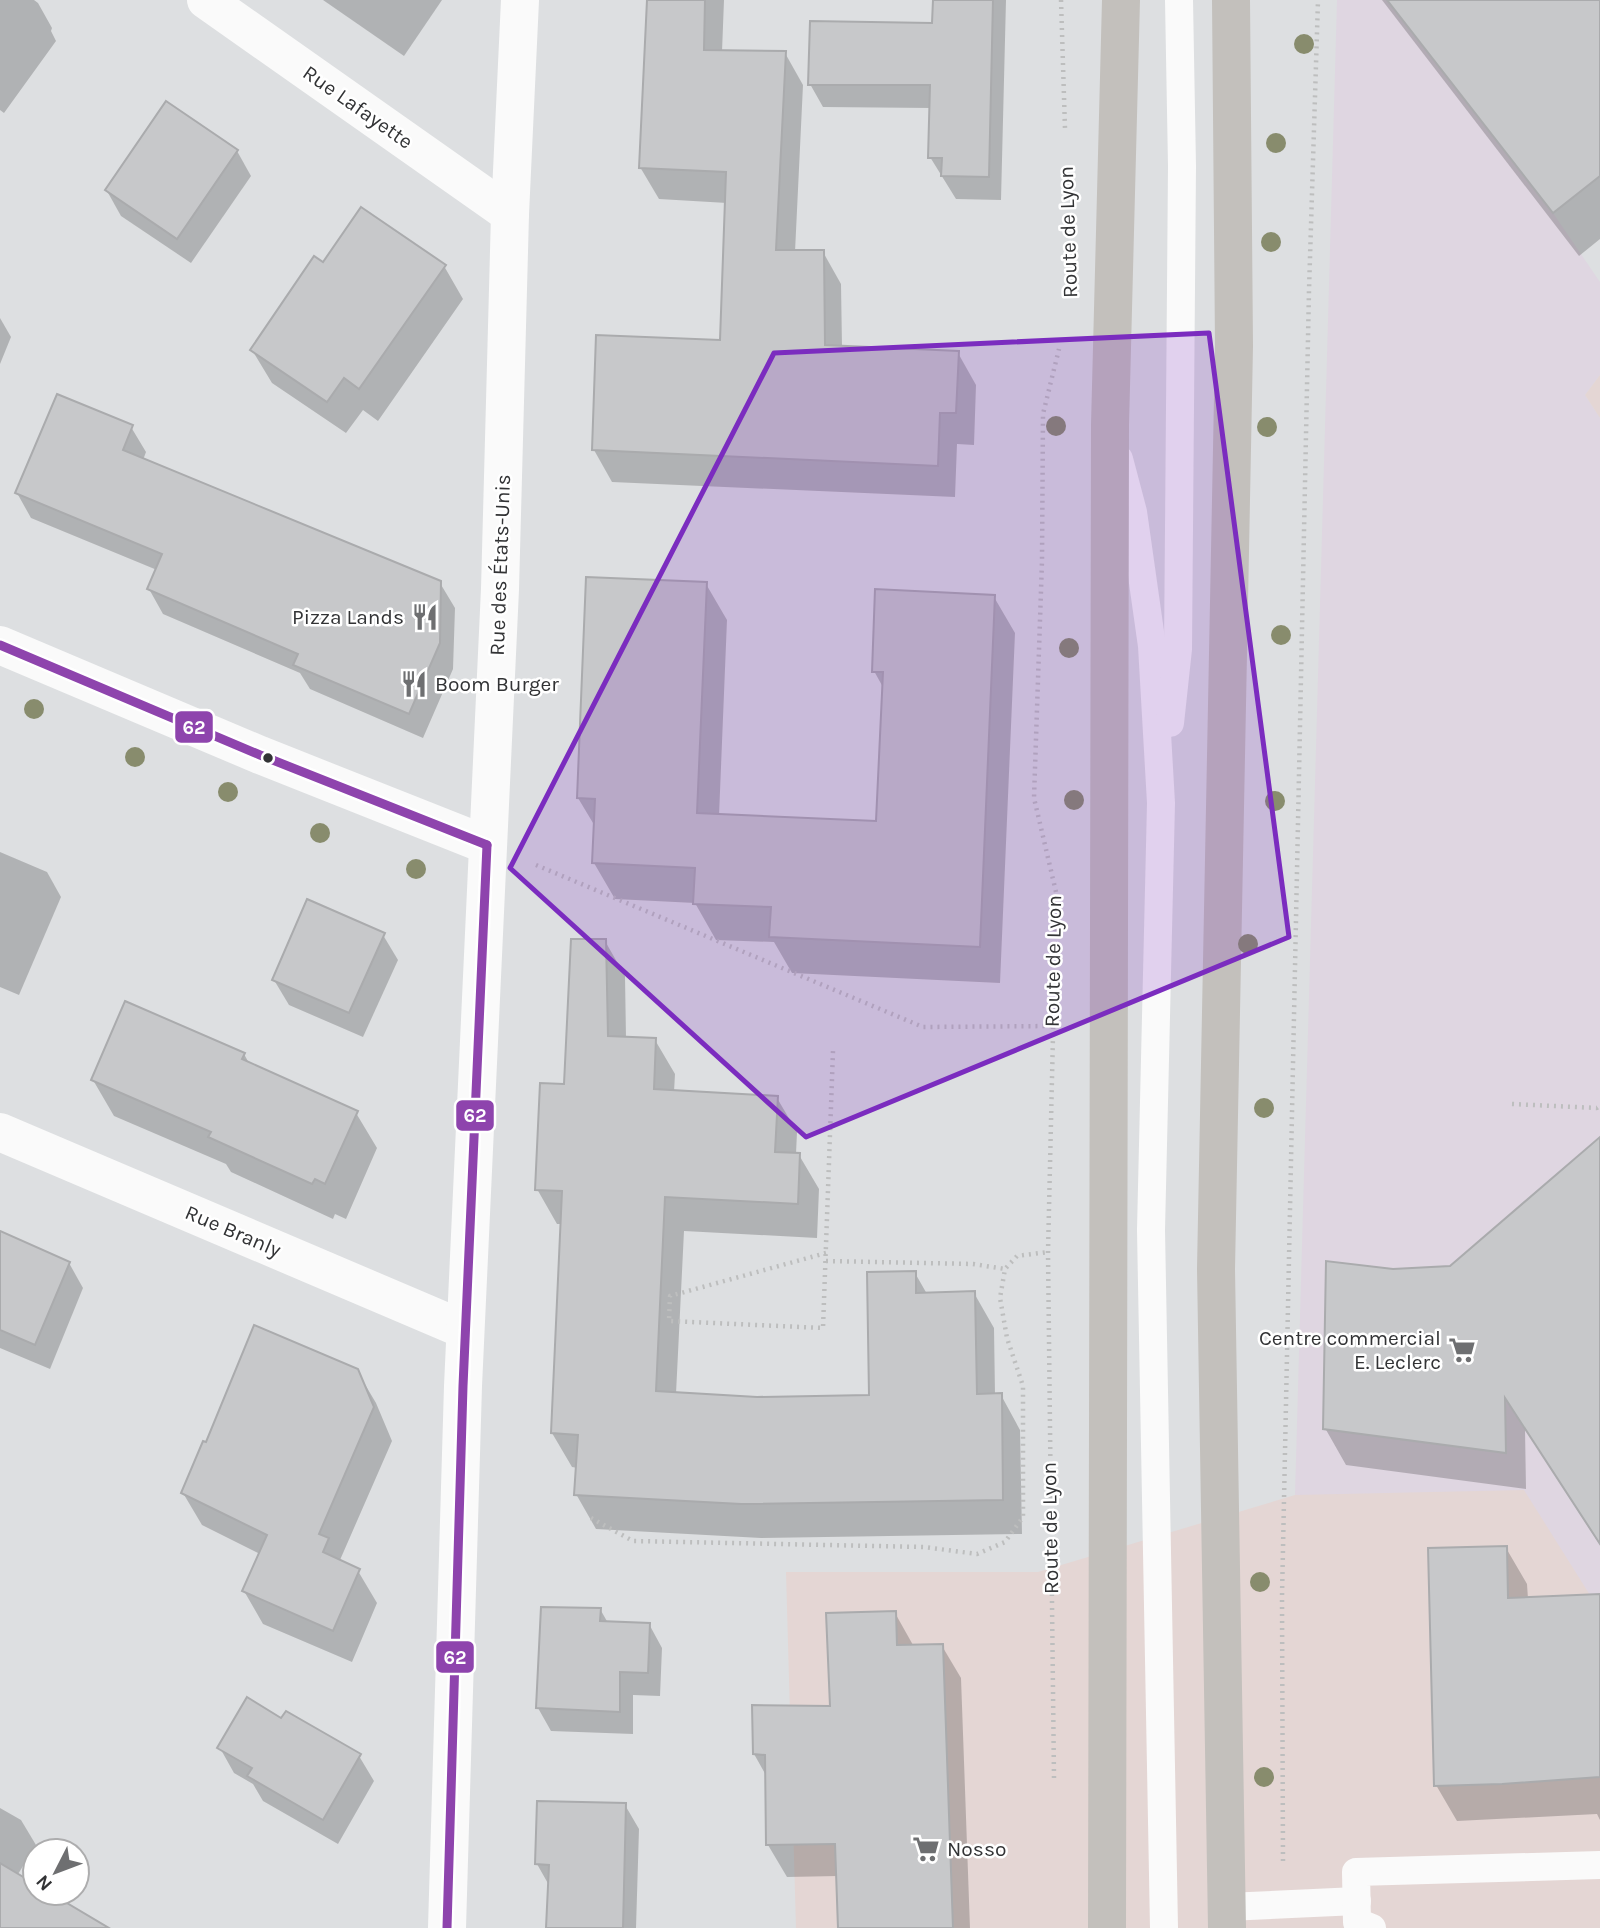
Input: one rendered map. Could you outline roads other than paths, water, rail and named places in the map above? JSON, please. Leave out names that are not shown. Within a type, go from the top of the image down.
[{"type":"main road","name":"Route de Lyon","points":[[1107,1928],[1110,425],[1121,0]]},
{"type":"main road","points":[[1227,1917],[1216,1269],[1234,346],[1231,0]]},
{"type":"street","name":"Rue Lafayette","points":[[206,0],[510,214]]},
{"type":"street","name":"Rue des États-Unis","points":[[447,1928],[465,1330],[500,600],[510,214],[520,0]]},
{"type":"street","points":[[0,645],[260,755],[487,845]]},
{"type":"street","name":"Rue Branly","points":[[0,1132],[465,1330]]},
{"type":"lane","points":[[1164,1928],[1151,1230],[1161,803],[1178,649],[1182,166],[1179,0]]},
{"type":"lane","points":[[1110,425],[1133,512],[1150,633],[1161,803]]},
{"type":"lane","points":[[1372,1928],[1357,1922],[1356,1872],[1600,1865]]},
{"type":"lane","points":[[1227,1917],[1283,1903],[1356,1901]]},
{"type":"place","name":"Pizza Lands","points":[[425,617]]},
{"type":"place","name":"Boom Burger","points":[[414,684]]},
{"type":"place","name":"Centre commercial E. Leclerc","points":[[1462,1350]]},
{"type":"place","name":"Nosso","points":[[926,1849]]}]
